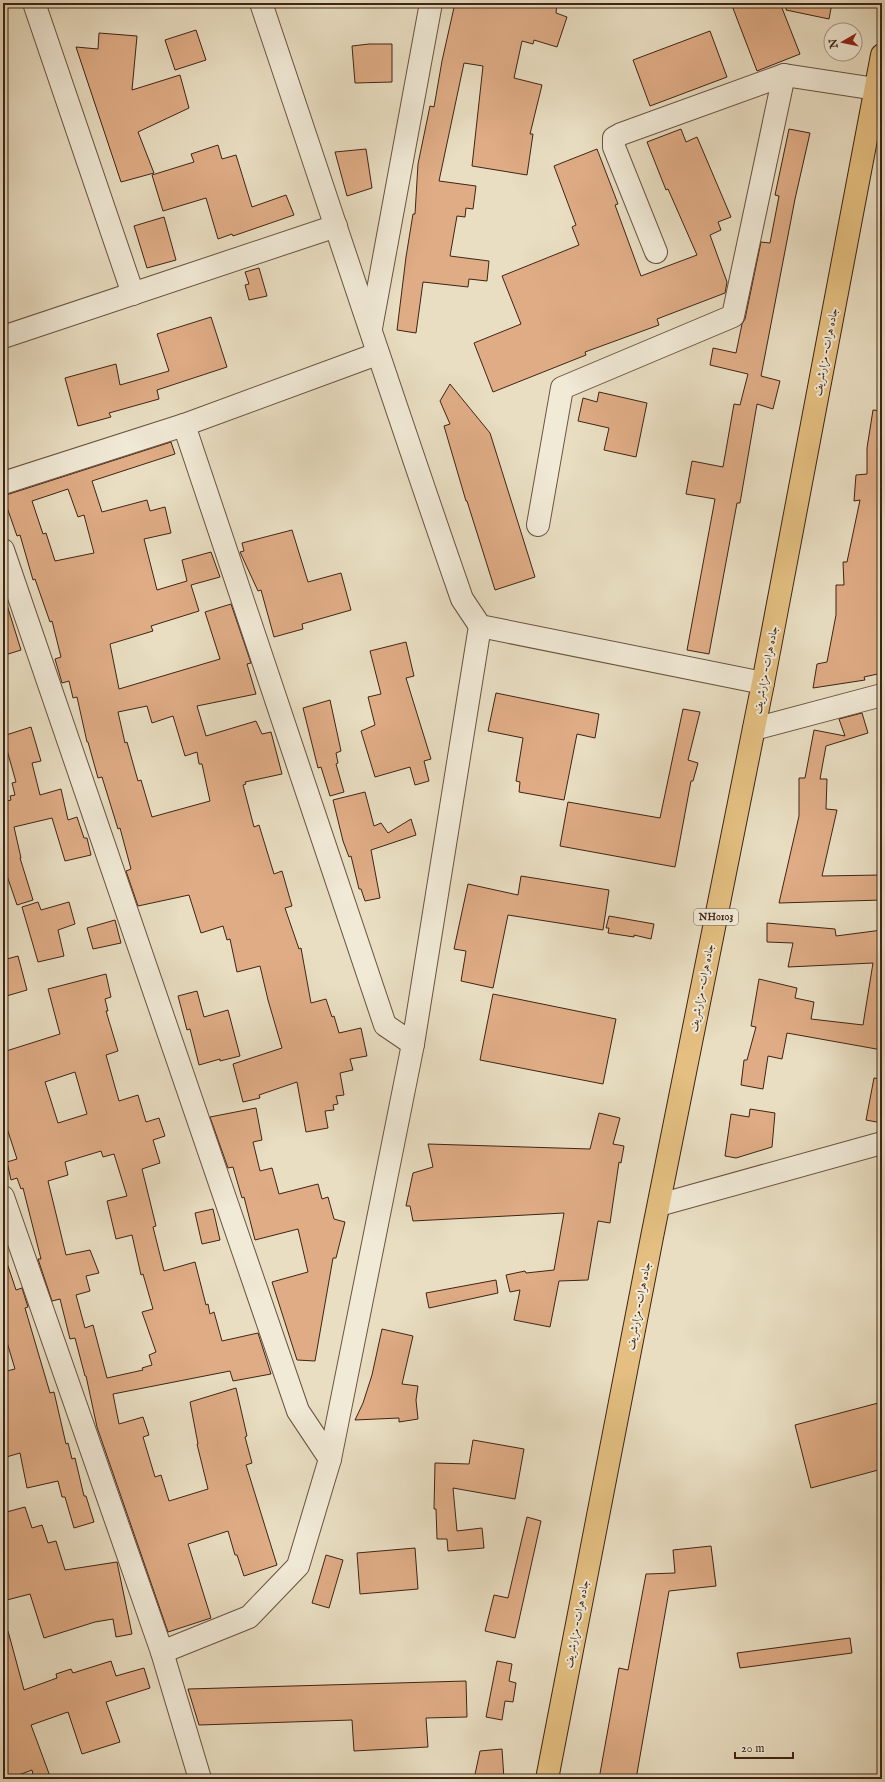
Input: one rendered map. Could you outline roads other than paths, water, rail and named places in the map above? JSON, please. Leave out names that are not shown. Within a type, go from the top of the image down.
[{"type":"highway","name":"جاده هرات- مزارشریف","points":[[547,1779],[659,1204],[764,683],[882,55]]},
{"type":"street","points":[[34,3],[133,294]]},
{"type":"street","points":[[162,1652],[249,1617],[298,1566],[330,1459],[413,1044],[480,626],[462,599],[377,354],[336,226],[261,3]]},
{"type":"street","points":[[370,332],[431,3]]},
{"type":"street","points":[[538,525],[562,388],[733,316],[784,75]]},
{"type":"street","points":[[656,252],[614,147],[614,138],[621,134],[784,75],[876,89]]},
{"type":"street","points":[[3,337],[336,226]]},
{"type":"street","points":[[3,483],[184,425],[377,354]]},
{"type":"street","points":[[184,425],[385,1025],[413,1044]]},
{"type":"street","points":[[3,550],[298,1412],[330,1459]]},
{"type":"street","points":[[480,626],[764,683]]},
{"type":"street","points":[[754,729],[882,695]]},
{"type":"street","points":[[659,1204],[882,1144]]},
{"type":"street","points":[[3,1196],[162,1652],[200,1779]]}]
